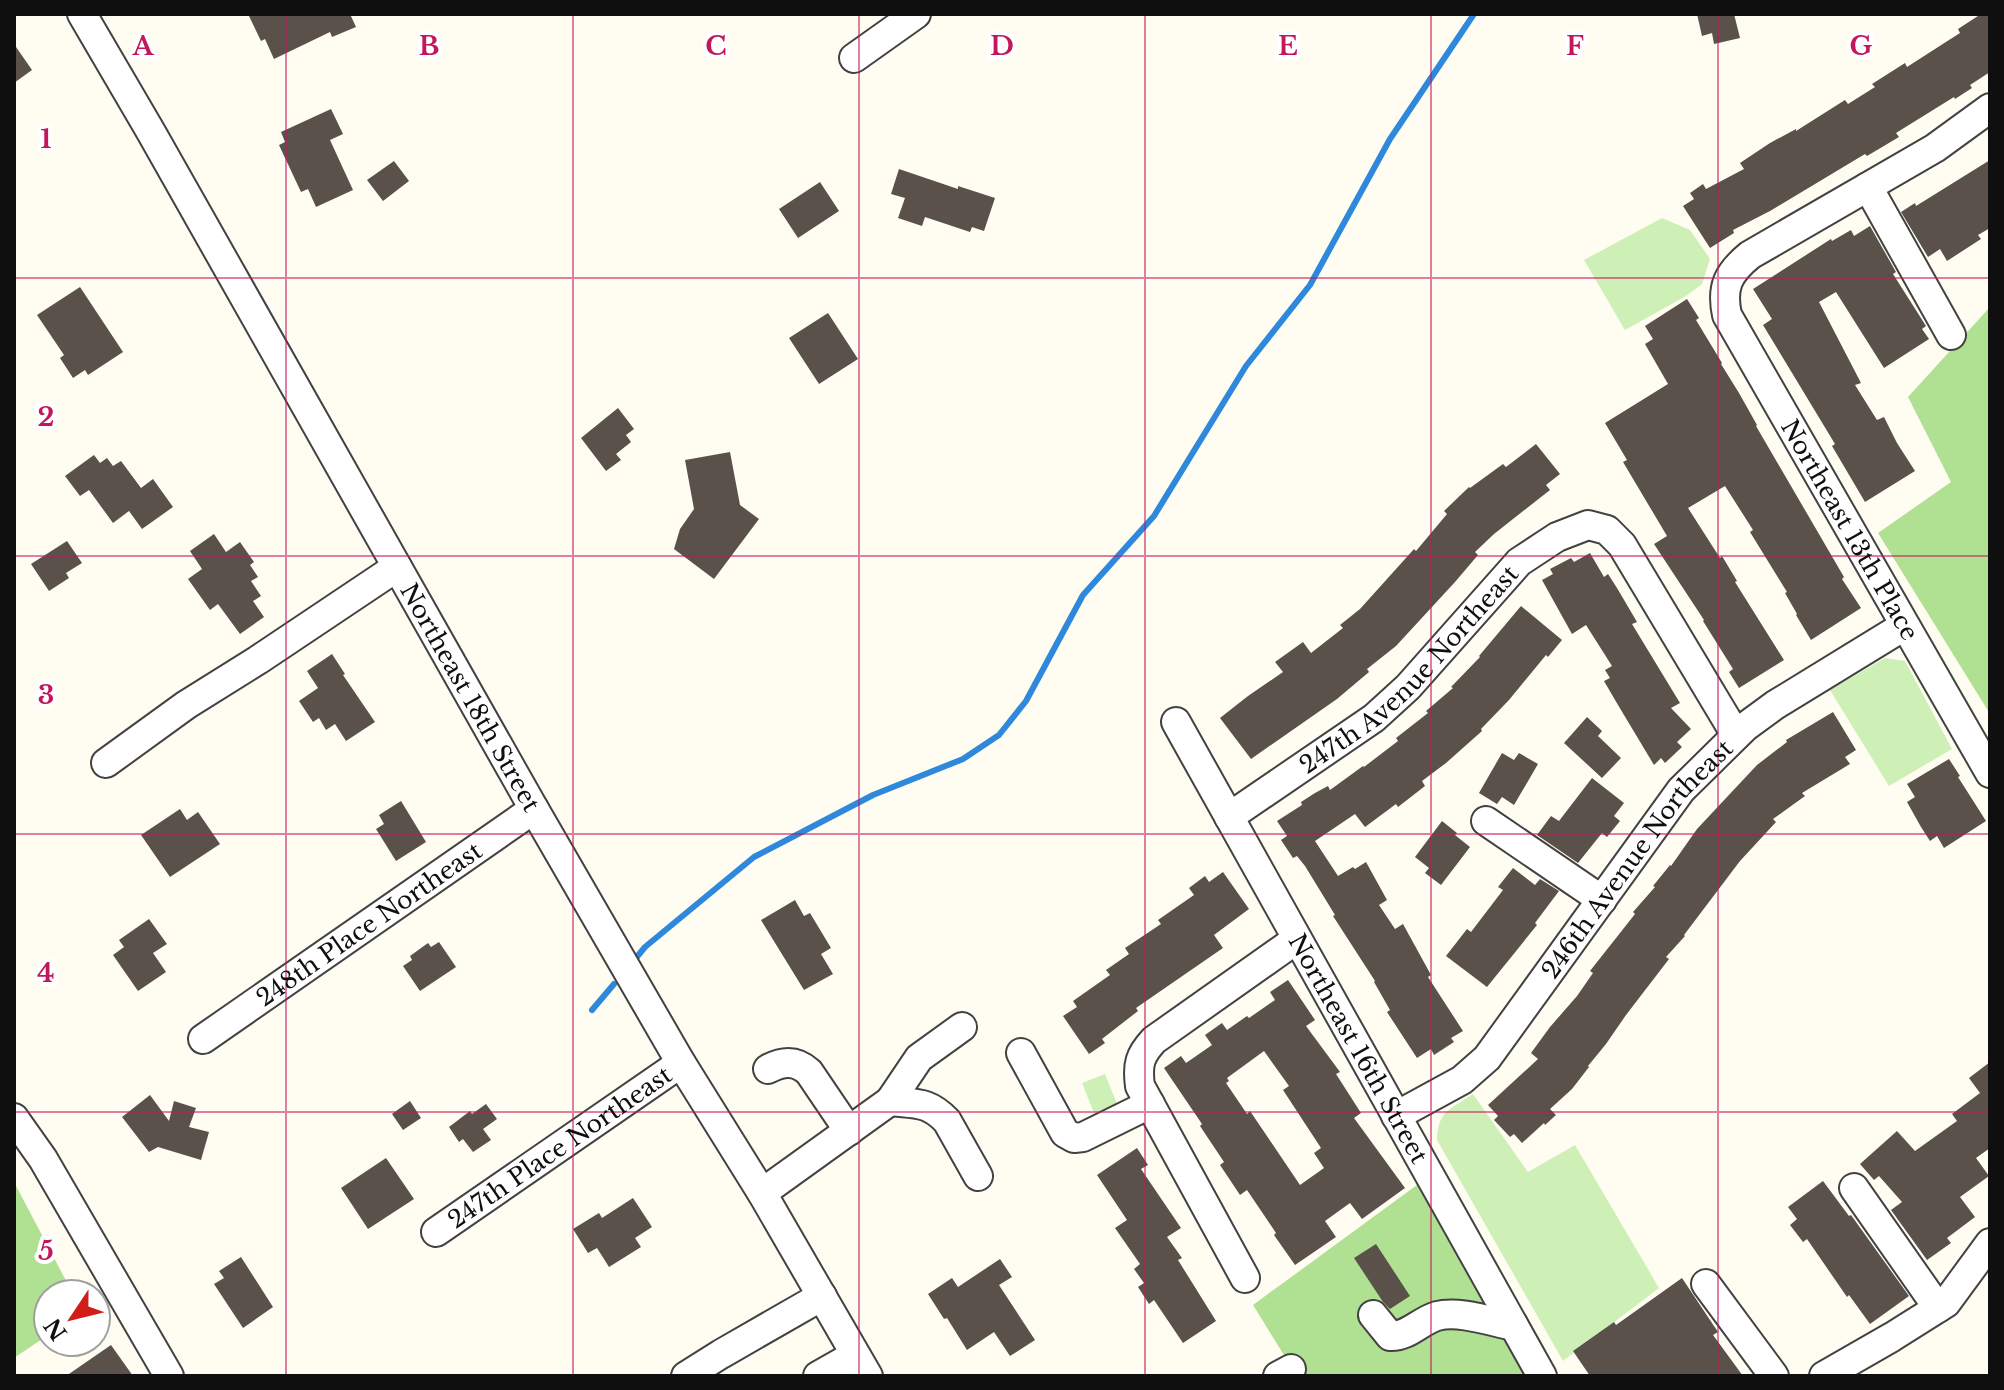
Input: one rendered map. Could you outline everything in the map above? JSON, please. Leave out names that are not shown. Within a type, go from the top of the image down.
[{"type":"street","name":"Northeast 18th Street","points":[[82,14],[534,809],[681,1063],[762,1193],[862,1365]]},
{"type":"street","points":[[854,58],[916,14]]},
{"type":"street","points":[[1951,335],[1868,187],[1935,148],[1990,108]]},
{"type":"street","name":"Northeast 13th Place","points":[[1868,187],[1750,255],[1726,284],[1724,297],[1727,315],[1990,773]]},
{"type":"street","name":"247th Avenue Northeast","points":[[1229,817],[1374,718],[1408,687],[1519,562],[1557,537],[1588,525],[1607,530],[1622,545],[1736,735]]},
{"type":"street","points":[[106,763],[186,705],[397,567]]},
{"type":"street","name":"246th Avenue Northeast","points":[[1396,1116],[1462,1080],[1487,1058],[1681,790],[1736,735],[1775,705],[1904,626]]},
{"type":"street","name":"Northeast 16th Street","points":[[1176,722],[1542,1376]]},
{"type":"street","name":"248th Place Northeast","points":[[203,1039],[534,809]]},
{"type":"street","points":[[1486,821],[1602,900]]},
{"type":"street","points":[[1245,1278],[1140,1086],[1138,1072],[1145,1050],[1154,1040],[1297,939]]},
{"type":"street","points":[[762,1193],[890,1101],[919,1058],[962,1027]]},
{"type":"street","points":[[1021,1053],[1065,1133],[1074,1138],[1083,1137],[1150,1104]]},
{"type":"street","name":"247th Place Northeast","points":[[436,1232],[681,1063]]},
{"type":"street","points":[[768,1069],[781,1063],[802,1065],[849,1131]]},
{"type":"street","points":[[890,1101],[926,1105],[941,1115],[978,1176]]},
{"type":"street","points":[[14,1118],[43,1159],[169,1376]]},
{"type":"street","points":[[1854,1188],[1938,1308]]},
{"type":"street","points":[[1824,1376],[1946,1303],[1990,1243]]},
{"type":"street","points":[[1706,1284],[1774,1376]]},
{"type":"street","points":[[686,1376],[822,1296]]},
{"type":"street","points":[[1373,1315],[1390,1336],[1397,1336],[1438,1316],[1450,1314],[1514,1326]]},
{"type":"street","points":[[818,1376],[862,1365]]},
{"type":"green space","points":[[1662,218],[1690,230],[1710,259],[1702,284],[1625,330],[1584,260]]},
{"type":"green space","points":[[1990,307],[1990,714],[1878,533],[1951,482],[1908,397]]},
{"type":"green space","points":[[1885,658],[1905,661],[1952,749],[1889,786],[1830,690]]},
{"type":"green space","points":[[1105,1074],[1117,1104],[1094,1113],[1082,1083]]},
{"type":"green space","points":[[1473,1094],[1528,1172],[1575,1145],[1659,1288],[1563,1361],[1437,1140],[1443,1116]]},
{"type":"green space","points":[[14,1182],[65,1278],[32,1278],[32,1346],[14,1358]]},
{"type":"green space","points":[[1417,1185],[1524,1376],[1297,1376],[1253,1305]]},
{"type":"building","points":[[248,14],[350,14],[356,27],[332,37],[330,32],[274,59]]},
{"type":"building","points":[[1697,14],[1734,14],[1740,38],[1714,44],[1712,33],[1702,36]]},
{"type":"building","points":[[1981,14],[1990,14],[1990,72],[1970,85],[1972,88],[1896,133],[1899,137],[1733,230],[1734,233],[1710,248],[1683,206],[1694,199],[1690,193],[1703,184],[1706,189],[1744,169],[1740,163],[1770,143],[1796,131],[1845,100],[1848,104],[1905,63],[1907,67],[1960,33],[1958,29]]},
{"type":"building","points":[[14,44],[32,70],[14,83]]},
{"type":"building","points":[[331,109],[343,134],[330,140],[353,190],[316,207],[308,189],[301,192],[279,145],[285,142],[281,132]]},
{"type":"building","points":[[1990,160],[1990,228],[1978,235],[1981,239],[1947,261],[1940,249],[1928,257],[1901,212]]},
{"type":"building","points":[[394,161],[409,181],[383,201],[367,180]]},
{"type":"building","points":[[899,169],[995,198],[984,231],[972,227],[970,232],[925,217],[922,226],[898,218],[905,198],[891,194]]},
{"type":"building","points":[[820,182],[839,211],[798,238],[779,209]]},
{"type":"building","points":[[1870,226],[1896,272],[1893,274],[1926,326],[1922,329],[1929,339],[1884,368],[1836,292],[1819,302],[1861,383],[1855,385],[1877,420],[1884,417],[1915,471],[1865,502],[1832,446],[1835,444],[1763,325],[1772,319],[1753,289],[1831,239],[1851,230],[1854,236]]},
{"type":"building","points":[[80,287],[123,352],[88,375],[85,370],[73,378],[60,358],[64,355],[37,315]]},
{"type":"building","points":[[1687,299],[1699,318],[1696,320],[1861,608],[1811,640],[1787,592],[1750,532],[1753,530],[1725,486],[1688,508],[1720,558],[1722,556],[1784,660],[1739,688],[1729,672],[1733,669],[1654,544],[1667,536],[1623,462],[1627,460],[1605,423],[1668,384],[1645,344],[1653,339],[1645,326]]},
{"type":"building","points":[[828,313],[858,359],[819,384],[789,338]]},
{"type":"building","points":[[618,408],[634,429],[626,435],[631,442],[616,454],[621,460],[606,471],[581,438]]},
{"type":"building","points":[[1536,444],[1560,474],[1546,485],[1550,490],[1475,552],[1478,555],[1455,582],[1396,646],[1367,669],[1369,672],[1337,699],[1251,759],[1220,718],[1283,672],[1275,662],[1303,642],[1311,653],[1343,628],[1340,625],[1360,609],[1414,549],[1416,551],[1447,514],[1444,511],[1469,487],[1503,464],[1506,467]]},
{"type":"building","points":[[730,452],[740,505],[759,519],[714,579],[674,549],[680,529],[694,509],[685,460]]},
{"type":"building","points":[[94,455],[100,463],[107,458],[113,466],[121,461],[141,488],[153,479],[173,507],[142,529],[129,511],[113,523],[89,490],[80,496],[65,476]]},
{"type":"building","points":[[214,534],[226,552],[240,542],[254,562],[250,565],[258,577],[251,581],[261,596],[253,601],[264,617],[240,634],[218,604],[210,610],[188,579],[202,569],[190,551]]},
{"type":"building","points":[[67,541],[82,563],[66,573],[69,578],[49,591],[31,564]]},
{"type":"building","points":[[1590,553],[1604,577],[1608,574],[1617,588],[1637,622],[1632,624],[1680,703],[1671,708],[1691,729],[1677,742],[1682,747],[1665,763],[1661,758],[1654,765],[1604,681],[1610,678],[1605,670],[1612,666],[1586,625],[1572,634],[1542,580],[1553,574],[1550,569],[1571,558],[1574,562]]},
{"type":"building","points":[[1521,606],[1562,640],[1548,657],[1546,655],[1482,731],[1422,781],[1425,786],[1365,827],[1355,814],[1315,841],[1338,876],[1366,862],[1387,900],[1379,905],[1395,929],[1403,924],[1431,975],[1428,977],[1463,1031],[1451,1038],[1454,1042],[1434,1055],[1431,1049],[1417,1058],[1387,1012],[1390,1010],[1375,981],[1305,866],[1297,856],[1293,858],[1281,840],[1287,836],[1277,821],[1315,793],[1328,786],[1330,790],[1398,741],[1396,738],[1453,688]]},
{"type":"building","points":[[332,654],[375,722],[346,741],[335,724],[326,730],[319,718],[313,722],[299,701],[318,688],[307,671]]},
{"type":"building","points":[[1833,712],[1856,750],[1845,757],[1850,764],[1802,793],[1805,796],[1773,819],[1776,822],[1740,861],[1666,957],[1669,959],[1589,1067],[1572,1089],[1550,1109],[1556,1115],[1522,1143],[1514,1134],[1510,1137],[1494,1120],[1498,1116],[1488,1105],[1538,1059],[1531,1053],[1577,996],[1593,973],[1590,971],[1635,914],[1633,912],[1697,829],[1757,765],[1786,740]]},
{"type":"building","points":[[1587,717],[1602,731],[1598,736],[1621,758],[1602,778],[1564,743]]},
{"type":"building","points":[[1502,753],[1514,760],[1519,753],[1538,764],[1514,805],[1502,797],[1497,804],[1479,793]]},
{"type":"building","points":[[1949,759],[1986,821],[1944,848],[1937,836],[1930,841],[1921,827],[1907,802],[1915,797],[1907,784]]},
{"type":"building","points":[[1592,778],[1624,803],[1614,816],[1620,821],[1607,837],[1602,833],[1578,863],[1537,835],[1551,816],[1559,821]]},
{"type":"building","points":[[401,801],[426,842],[396,861],[376,829],[384,824],[379,815]]},
{"type":"building","points":[[180,809],[187,820],[198,812],[220,844],[170,877],[141,835]]},
{"type":"building","points":[[1442,821],[1470,847],[1441,885],[1425,873],[1429,868],[1415,857]]},
{"type":"building","points":[[1513,868],[1535,885],[1540,879],[1559,891],[1535,923],[1537,925],[1487,987],[1446,956],[1467,929],[1471,932],[1503,890],[1498,887]]},
{"type":"building","points":[[1223,872],[1249,909],[1214,935],[1223,948],[1136,1008],[1138,1011],[1102,1039],[1105,1043],[1089,1054],[1063,1016],[1077,1007],[1073,1001],[1110,975],[1106,970],[1129,954],[1125,948],[1161,924],[1158,920],[1194,895],[1189,888],[1205,876],[1209,882]]},
{"type":"building","points":[[795,900],[804,916],[810,913],[831,948],[821,954],[833,974],[804,990],[761,920]]},
{"type":"building","points":[[149,919],[167,944],[153,953],[166,972],[138,991],[113,955],[124,947],[119,940]]},
{"type":"building","points":[[439,942],[456,967],[420,991],[403,966],[412,960],[410,956],[428,943],[431,947]]},
{"type":"building","points":[[1288,980],[1315,1020],[1306,1026],[1340,1072],[1336,1074],[1361,1113],[1354,1118],[1405,1188],[1362,1219],[1350,1203],[1325,1221],[1336,1237],[1295,1265],[1247,1190],[1240,1195],[1220,1165],[1224,1162],[1164,1068],[1181,1056],[1186,1063],[1212,1045],[1205,1035],[1222,1023],[1227,1030],[1275,1000],[1270,992]],"holes":[[[1264,1051],[1289,1086],[1283,1090],[1321,1148],[1314,1153],[1324,1168],[1300,1185],[1250,1111],[1247,1114],[1226,1083],[1229,1081],[1227,1078]]]},
{"type":"building","points":[[1990,1062],[1990,1148],[1976,1158],[1989,1176],[1960,1197],[1975,1217],[1947,1238],[1951,1243],[1927,1260],[1891,1210],[1902,1202],[1879,1176],[1874,1180],[1860,1164],[1897,1131],[1915,1151],[1957,1121],[1952,1114],[1980,1093],[1969,1078]]},
{"type":"building","points":[[150,1095],[169,1121],[174,1101],[196,1108],[189,1127],[209,1132],[201,1160],[158,1147],[149,1152],[122,1117]]},
{"type":"building","points":[[410,1101],[421,1118],[403,1130],[392,1114]]},
{"type":"building","points":[[486,1104],[497,1119],[483,1129],[491,1140],[473,1152],[463,1139],[459,1142],[449,1127],[470,1111],[472,1114]]},
{"type":"building","points":[[1137,1148],[1148,1165],[1141,1169],[1181,1228],[1167,1237],[1216,1321],[1183,1343],[1154,1300],[1149,1304],[1138,1287],[1144,1283],[1134,1269],[1140,1264],[1115,1228],[1127,1220],[1097,1175]]},
{"type":"building","points":[[386,1158],[414,1199],[368,1229],[341,1188]]},
{"type":"building","points":[[1823,1181],[1909,1296],[1870,1324],[1849,1295],[1847,1297],[1807,1239],[1803,1242],[1790,1225],[1797,1219],[1788,1207]]},
{"type":"building","points":[[633,1198],[652,1227],[635,1238],[641,1247],[609,1267],[597,1248],[588,1253],[573,1229],[599,1213],[602,1218]]},
{"type":"building","points":[[1376,1244],[1410,1296],[1390,1309],[1354,1258]]},
{"type":"building","points":[[241,1257],[273,1307],[243,1328],[214,1284],[224,1278],[219,1271]]},
{"type":"building","points":[[1000,1259],[1012,1277],[999,1285],[1035,1340],[1010,1356],[994,1332],[967,1350],[928,1294],[952,1278],[958,1287]]},
{"type":"building","points":[[1682,1278],[1718,1332],[1713,1335],[1743,1376],[1590,1376],[1573,1351]]},
{"type":"building","points":[[112,1346],[133,1376],[66,1376],[92,1358],[112,1358]]},
{"type":"waterway","points":[[636,958],[645,947],[754,857],[873,795],[963,759],[999,735],[1026,701],[1083,595],[1154,516],[1246,366],[1310,285],[1390,139],[1474,14]]},
{"type":"waterway","points":[[592,1010],[614,984]]}]
